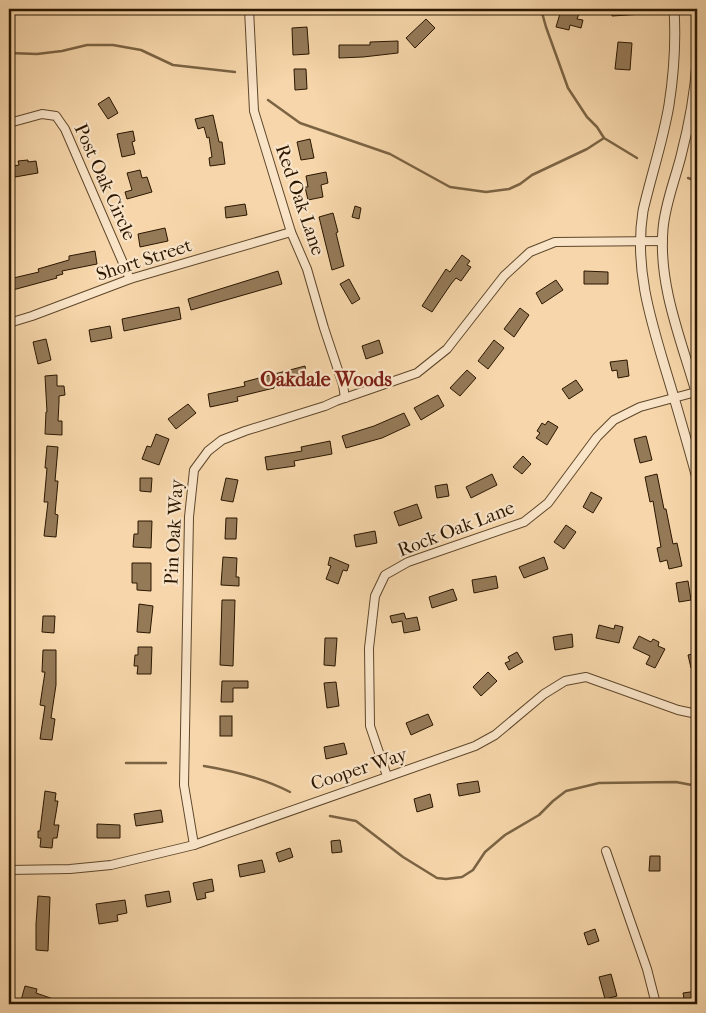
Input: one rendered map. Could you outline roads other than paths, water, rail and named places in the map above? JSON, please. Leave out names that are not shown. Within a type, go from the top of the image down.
[{"type":"street","name":"Red Oak Lane","points":[[249,9],[254,111],[291,232],[307,270],[343,385],[345,398]]},
{"type":"street","points":[[674,9],[675,48],[669,107],[643,211],[640,241],[642,278],[649,313],[697,478]]},
{"type":"street","points":[[697,9],[697,14]]},
{"type":"street","points":[[697,62],[692,111],[665,215],[663,241],[664,275],[671,307],[697,394]]},
{"type":"street","name":"Post Oak Circle","points":[[9,123],[42,114],[56,116],[65,129],[130,279]]},
{"type":"street","name":"Short Street","points":[[9,323],[130,279],[291,232]]},
{"type":"street","name":"Pin Oak Way","points":[[194,845],[184,785],[188,517],[194,470],[208,451],[222,440],[245,430],[325,406],[417,373],[447,349],[504,276],[530,252],[555,242],[663,241]]},
{"type":"street","name":"Rock Oak Lane","points":[[388,776],[370,726],[369,648],[375,596],[386,575],[408,562],[524,522],[548,502],[597,437],[614,420],[640,407],[697,394]]},
{"type":"street","name":"Cooper Way","points":[[9,870],[70,869],[111,865],[194,845],[475,746],[494,735],[551,689],[564,681],[586,677],[678,710],[697,714]]},
{"type":"street","points":[[606,851],[647,970],[656,1004]]},
{"type":"waterway","points":[[541,9],[568,88],[587,117],[604,138],[637,158]]},
{"type":"waterway","points":[[9,53],[37,54],[87,45],[113,45],[141,50],[173,65],[235,72]]},
{"type":"waterway","points":[[268,100],[300,123],[390,154],[450,187],[486,192],[509,189],[520,184],[532,175],[587,149],[604,138]]},
{"type":"waterway","points":[[688,178],[697,181]]},
{"type":"waterway","points":[[126,763],[166,763]]},
{"type":"waterway","points":[[204,766],[248,776],[290,792]]},
{"type":"waterway","points":[[330,816],[356,821],[403,857],[437,878],[446,879],[462,877],[473,870],[485,852],[505,835],[539,815],[566,791],[599,783],[676,782],[697,786]]},
{"type":"district","name":"Oakdale Woods","points":[[326,379]]}]
